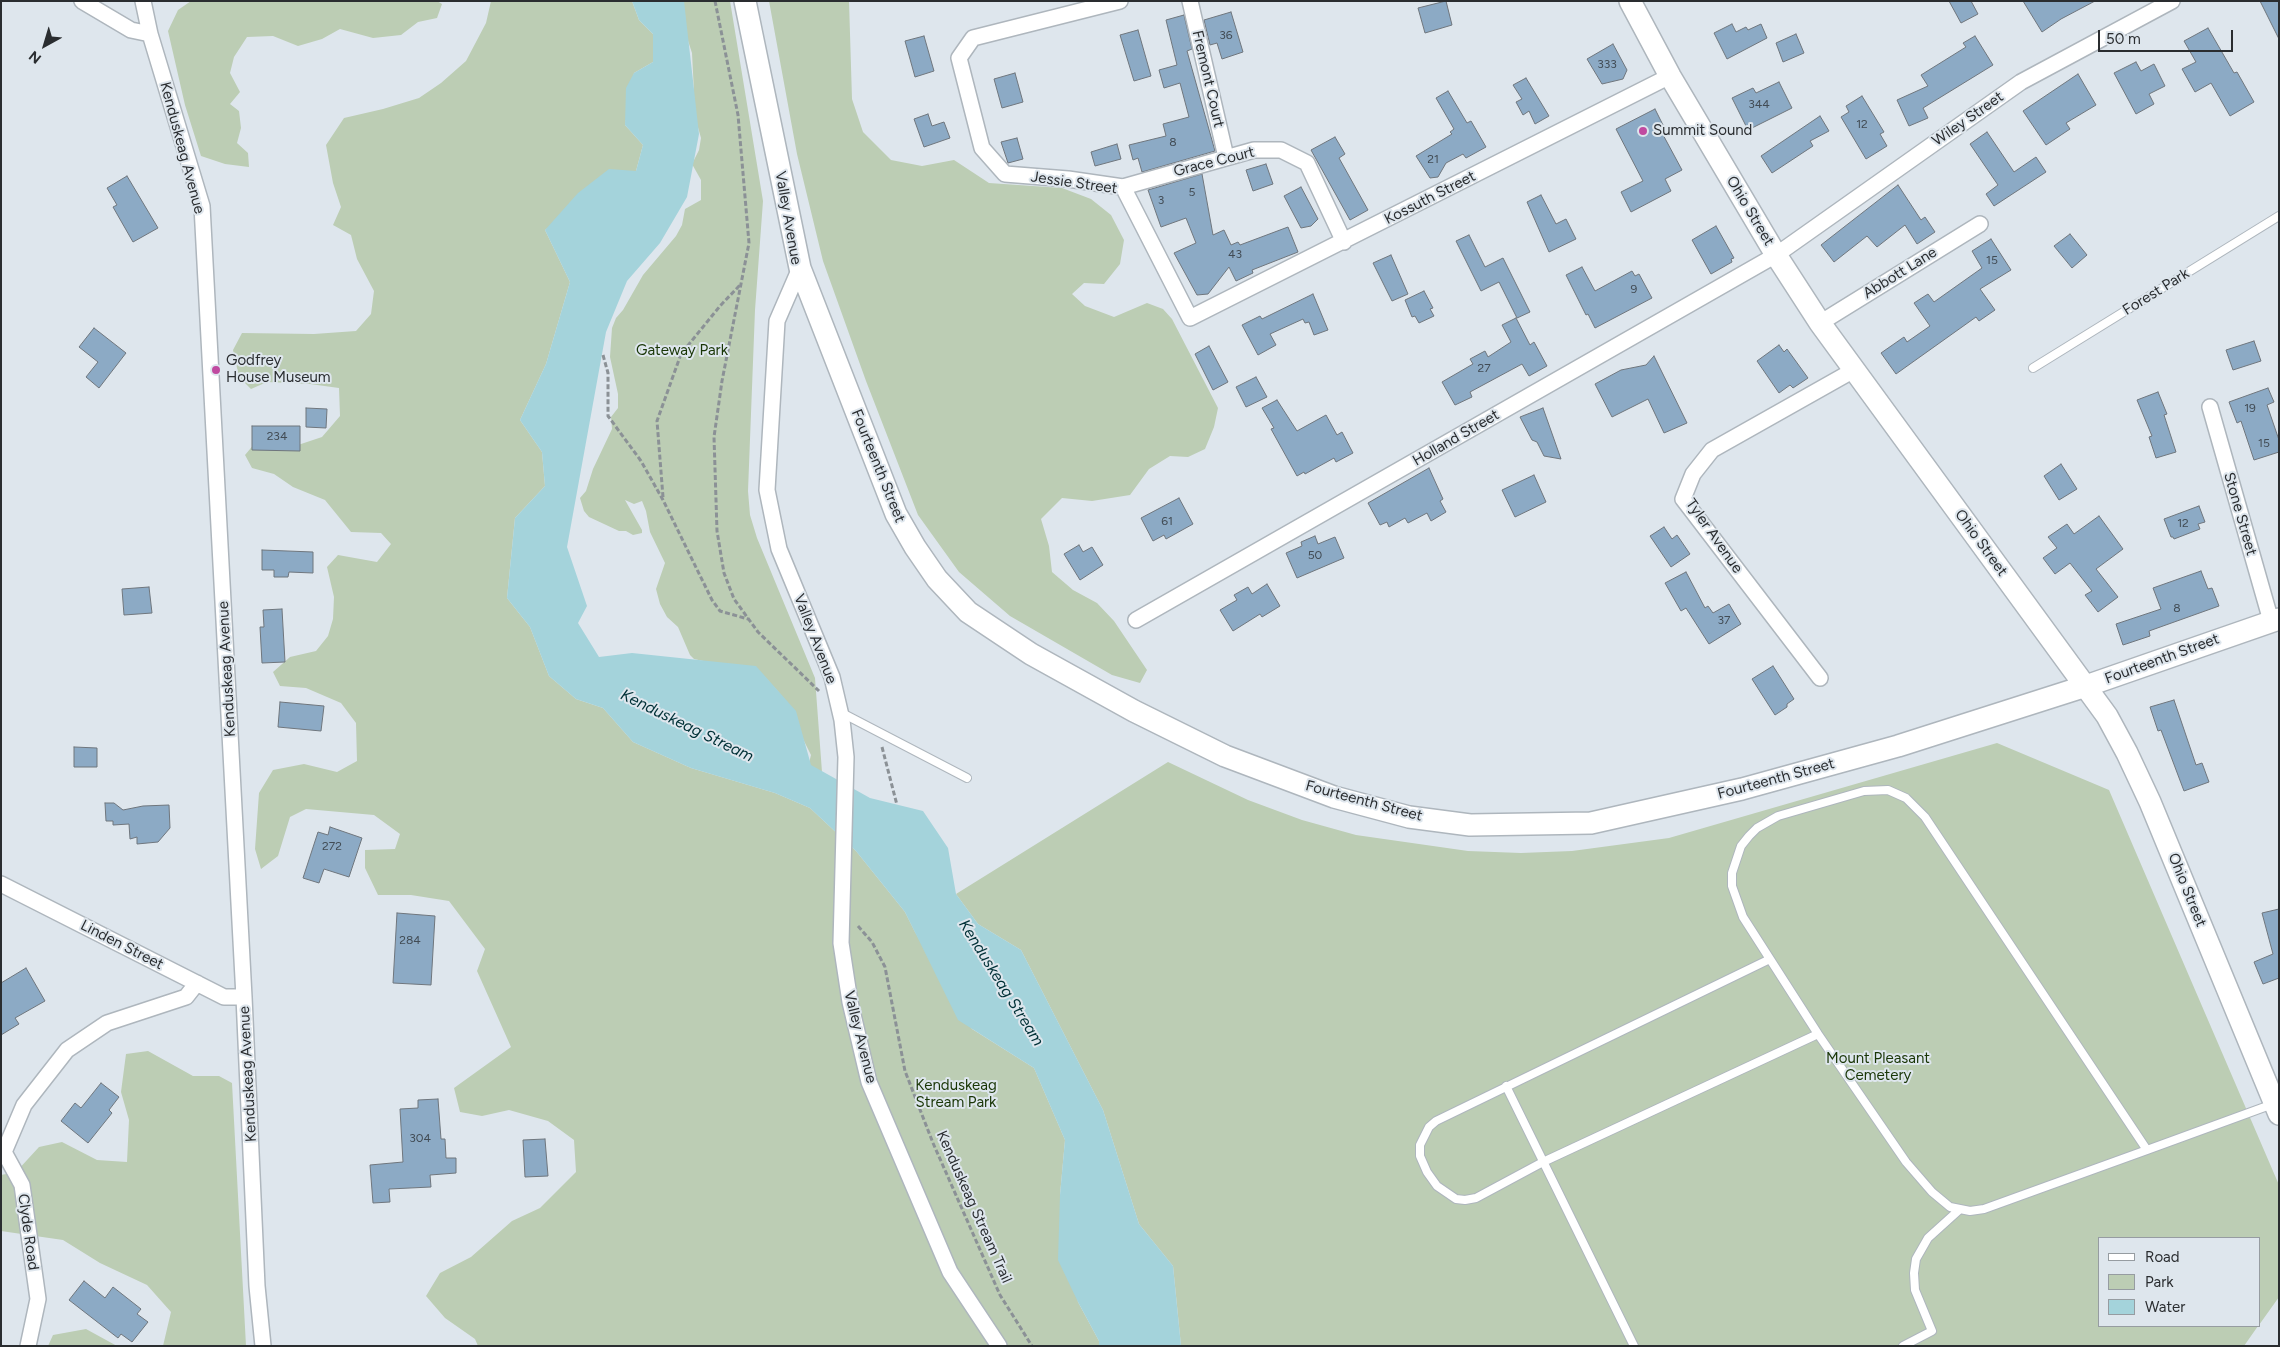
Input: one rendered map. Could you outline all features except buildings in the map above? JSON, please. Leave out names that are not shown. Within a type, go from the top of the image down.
[{"type":"street","points":[[82,1],[131,30],[150,34]]},
{"type":"street","name":"Kenduskeag Avenue","points":[[143,1],[150,34],[202,206],[244,997],[257,1286],[263,1346]]},
{"type":"street","name":"Valley Avenue","points":[[745,1],[800,268],[777,321],[767,490],[779,549],[832,677],[840,712],[846,757],[841,943],[850,1002],[869,1082],[950,1272],[999,1346]]},
{"type":"street","name":"Jessie Street","points":[[1120,1],[973,38],[959,58],[982,148],[1005,174],[1123,187],[1190,318]]},
{"type":"street","name":"Fremont Court","points":[[1190,1],[1226,157]]},
{"type":"street","name":"Ohio Street","points":[[1630,1],[1670,76],[1776,256],[1820,323],[2107,716],[2136,771],[2277,1109]]},
{"type":"street","name":"Wiley Street","points":[[1776,256],[2021,82],[2172,1]]},
{"type":"street","name":"Kossuth Street","points":[[1190,318],[1670,76]]},
{"type":"street","name":"Grace Court","points":[[1123,187],[1254,150],[1280,150],[1308,164],[1344,242]]},
{"type":"street","name":"Abbott Lane","points":[[1820,323],[1980,224]]},
{"type":"street","name":"Holland Street","points":[[1136,620],[1776,256]]},
{"type":"street","name":"Fourteenth Street","points":[[800,268],[896,514],[936,580],[968,612],[1031,654],[1134,711],[1225,756],[1334,796],[1409,817],[1470,825],[1591,823],[1751,787],[1898,746],[2086,686],[2275,620]]},
{"type":"street","name":"Tyler Avenue","points":[[1820,678],[1683,499],[1693,474],[1712,450],[1854,370]]},
{"type":"street","name":"Stone Street","points":[[2210,407],[2275,620]]},
{"type":"street","name":"Linden Street","points":[[1,884],[224,997],[244,997]]},
{"type":"street","name":"Clyde Road","points":[[28,1346],[38,1299],[22,1185],[2,1152],[24,1105],[68,1050],[107,1023],[186,997],[197,983]]},
{"type":"lane","name":"Forest Park","points":[[2034,368],[2279,216]]},
{"type":"lane","points":[[840,712],[967,778]]},
{"type":"lane","points":[[2147,1150],[1924,816],[1915,806],[1897,793],[1888,790],[1864,791],[1778,816],[1749,836],[1735,860],[1732,886],[1743,917],[1818,1034],[1906,1162],[1942,1202],[1959,1210],[1970,1212],[1984,1209],[2147,1150],[2277,1109]]},
{"type":"lane","points":[[1770,959],[1448,1114],[1428,1127],[1420,1145],[1420,1156],[1427,1172],[1437,1186],[1446,1194],[1456,1199],[1476,1198],[1543,1162],[1818,1034]]},
{"type":"lane","points":[[1506,1086],[1634,1346]]},
{"type":"lane","points":[[1903,1346],[1932,1331],[1915,1290],[1914,1272],[1916,1259],[1928,1238],[1959,1210]]},
{"type":"path","points":[[715,1],[738,115],[749,243],[722,382],[714,437],[717,531],[724,573],[734,600],[758,632],[840,712]]},
{"type":"path","points":[[663,500],[656,422],[682,354],[720,306],[741,284]]},
{"type":"path","points":[[603,355],[608,373],[608,416],[641,461],[663,500],[716,606],[720,611],[748,619]]},
{"type":"path","points":[[878,732],[897,805]]},
{"type":"path","name":"Kenduskeag Stream Trail","points":[[841,909],[872,942],[879,953],[885,967],[905,1071],[932,1143],[1000,1294],[1032,1346]]},
{"type":"green space","points":[[191,1],[437,1],[442,4],[437,18],[418,22],[401,35],[373,38],[340,29],[322,39],[298,46],[273,36],[247,37],[234,57],[230,73],[240,92],[230,104],[239,111],[241,128],[237,143],[248,153],[249,167],[225,164],[201,156],[185,105],[168,31],[178,10]]},
{"type":"green space","name":"Kenduskeag Stream Park","points":[[491,1],[632,1],[639,20],[653,34],[653,62],[634,73],[625,125],[643,145],[636,171],[545,230],[570,282],[546,364],[520,420],[542,452],[545,486],[515,518],[507,598],[530,627],[549,676],[576,699],[603,708],[633,742],[691,768],[775,793],[810,808],[856,851],[905,912],[972,1029],[1034,1068],[1065,1140],[1060,1195],[1078,1302],[1099,1341],[1099,1346],[478,1346],[475,1339],[445,1318],[426,1296],[440,1273],[471,1257],[512,1221],[540,1208],[576,1172],[574,1140],[548,1121],[509,1110],[482,1116],[460,1112],[454,1088],[511,1047],[477,971],[485,949],[449,901],[411,895],[378,895],[365,868],[365,850],[395,849],[400,834],[374,815],[306,809],[290,817],[278,856],[261,869],[255,849],[259,793],[273,770],[304,764],[337,772],[357,761],[356,723],[341,703],[306,688],[280,686],[273,672],[290,657],[316,651],[328,636],[333,619],[334,597],[327,567],[338,555],[377,562],[391,544],[381,533],[351,532],[325,500],[293,487],[274,474],[252,468],[245,455],[255,443],[289,448],[322,437],[340,416],[339,388],[310,384],[267,382],[251,389],[239,377],[233,350],[242,333],[314,334],[356,331],[371,314],[374,291],[357,259],[351,235],[333,225],[341,207],[333,183],[326,145],[344,118],[419,98],[441,83],[466,61],[486,23]]},
{"type":"green space","name":"Gateway Park","points":[[675,1],[730,1],[763,201],[755,310],[748,491],[750,515],[757,538],[815,678],[822,772],[808,767],[811,755],[781,695],[762,674],[694,659],[690,655],[678,627],[667,617],[660,604],[656,589],[665,563],[650,532],[642,501],[634,504],[625,500],[642,530],[642,533],[633,535],[626,531],[619,531],[589,517],[584,511],[580,498],[586,491],[593,469],[612,429],[611,417],[618,408],[618,394],[610,357],[612,328],[616,318],[623,310],[643,275],[676,236],[682,225],[685,209],[701,200],[701,180],[692,164],[699,150],[701,138],[690,99],[694,92],[692,53]]},
{"type":"green space","points":[[769,1],[849,1],[852,99],[863,132],[891,160],[922,166],[954,160],[989,183],[1062,188],[1091,199],[1111,215],[1124,240],[1120,264],[1104,284],[1084,283],[1072,294],[1085,306],[1114,317],[1147,303],[1163,309],[1172,319],[1218,408],[1214,427],[1205,449],[1188,457],[1170,456],[1149,469],[1130,495],[1092,501],[1062,498],[1041,519],[1049,546],[1052,572],[1073,590],[1097,603],[1114,621],[1147,670],[1140,683],[1112,675],[1010,616],[959,572],[918,515],[866,381],[823,261],[797,154]]},
{"type":"green space","name":"Mount Pleasant Cemetery","points":[[1997,743],[2109,790],[2279,1185],[2279,1297],[2260,1324],[2260,1237],[2098,1237],[2098,1327],[2257,1327],[2244,1346],[1181,1346],[1173,1266],[1139,1224],[1103,1110],[1021,950],[978,924],[956,894],[1168,762],[1248,800],[1302,820],[1356,835],[1468,851],[1521,853],[1572,851],[1669,838]]},
{"type":"green space","points":[[148,1051],[193,1076],[219,1076],[232,1083],[246,1346],[163,1346],[171,1312],[147,1285],[100,1263],[63,1240],[1,1231],[1,1175],[16,1172],[39,1147],[62,1142],[97,1160],[127,1162],[129,1120],[121,1092],[126,1054]]},
{"type":"green space","points":[[86,1329],[117,1346],[48,1346],[53,1335]]},
{"type":"water","name":"Kenduskeag Stream","points":[[632,1],[684,1],[699,134],[687,197],[660,243],[627,281],[606,332],[567,547],[587,606],[578,623],[599,657],[632,653],[756,666],[796,711],[811,765],[870,798],[923,811],[948,848],[956,894],[978,924],[1021,950],[1103,1110],[1139,1224],[1173,1266],[1181,1346],[1099,1346],[1099,1341],[1058,1260],[1060,1195],[1065,1140],[1034,1068],[958,1020],[905,912],[856,851],[810,808],[775,793],[691,768],[633,742],[603,708],[576,699],[549,676],[530,627],[507,598],[515,518],[545,486],[542,452],[520,420],[546,364],[570,282],[545,230],[578,193],[609,169],[636,171],[643,145],[625,125],[626,88],[634,73],[653,62],[653,34],[639,20]]},
{"type":"place","name":"Summit Sound","points":[[1643,131]]},
{"type":"place","name":"Godfrey House Museum","points":[[216,370]]}]
